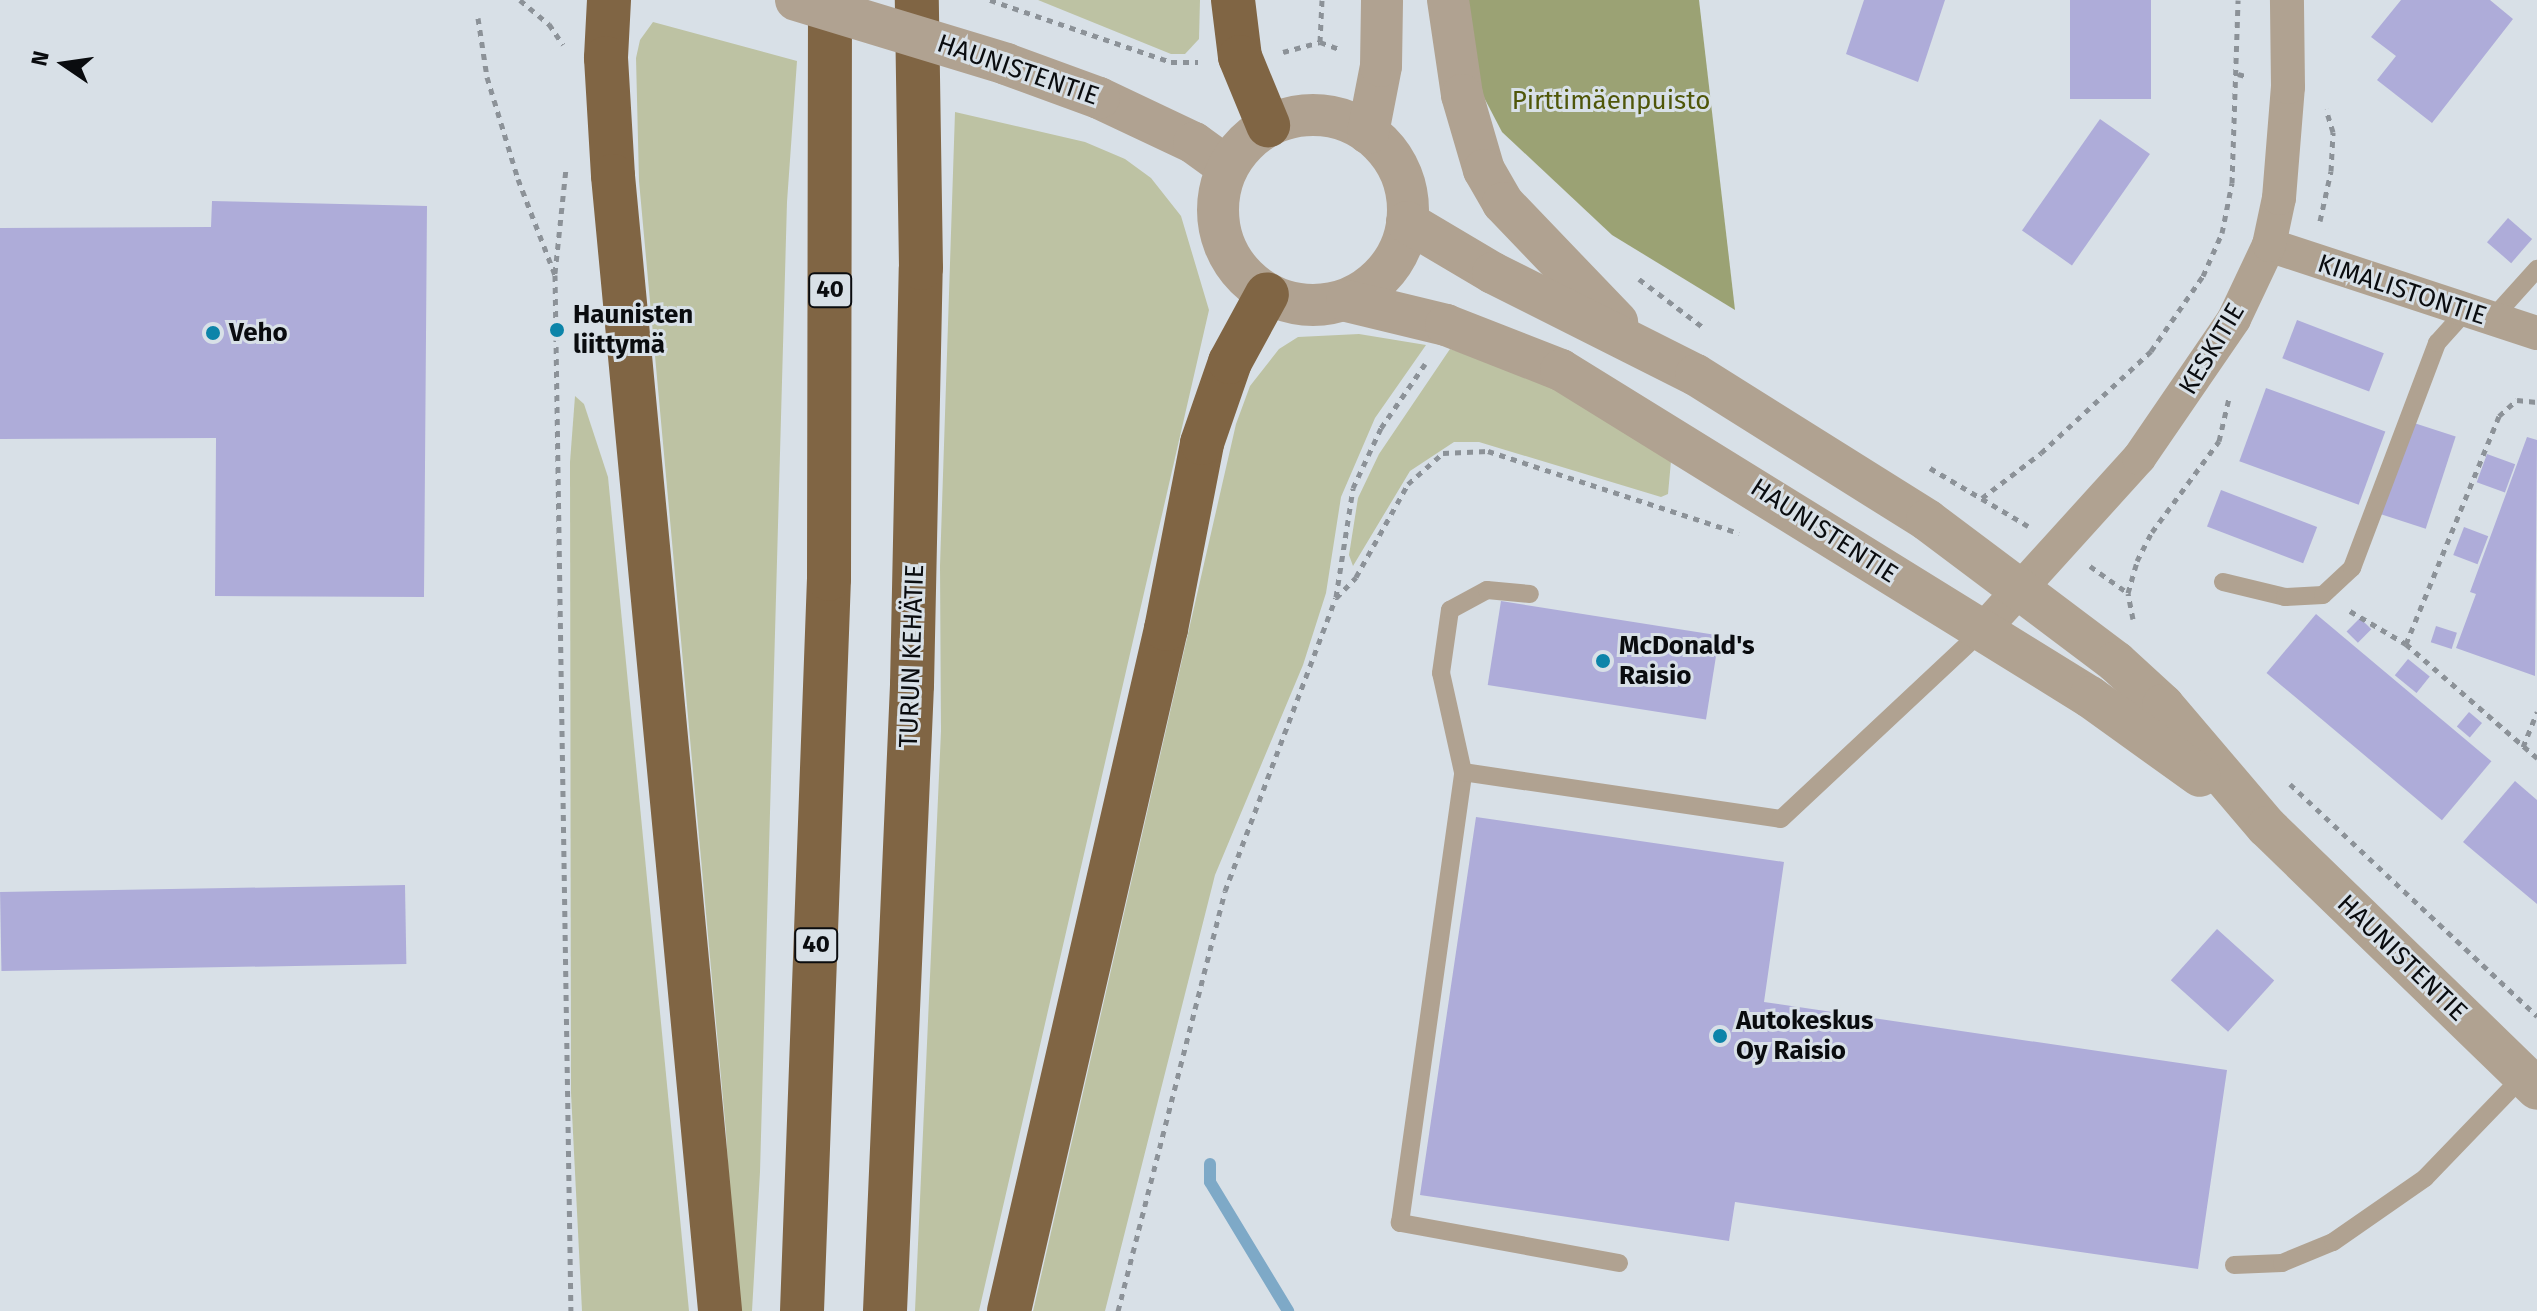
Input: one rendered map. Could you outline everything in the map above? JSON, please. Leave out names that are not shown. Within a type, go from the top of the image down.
[{"type":"highway","points":[[609,0],[606,58],[613,176],[720,1311]]},
{"type":"highway","name":"40","points":[[802,1311],[829,579],[830,0]]},
{"type":"highway","name":"TURUN KEHÄTIE","points":[[885,1311],[913,654],[921,268],[917,0]]},
{"type":"highway","points":[[1233,0],[1240,57],[1268,125]]},
{"type":"highway","points":[[1009,1311],[1166,629],[1202,443],[1230,362],[1267,294]]},
{"type":"street","name":"HAUNISTENTIE","points":[[796,0],[991,59],[1099,98],[1194,143],[1227,167]]},
{"type":"street","points":[[1368,133],[1381,66],[1382,0]]},
{"type":"street","points":[[1448,0],[1462,95],[1484,170],[1503,203],[1637,343]]},
{"type":"street","name":"KESKITIE","points":[[1982,631],[2139,458],[2198,378],[2234,319],[2269,245],[2279,198],[2288,87],[2287,0]]},
{"type":"street","points":[[1327,115],[1368,133],[1395,160],[1405,185],[1407,222],[1403,244],[1386,272],[1347,301],[1308,306],[1267,294],[1232,263],[1219,232],[1217,198],[1227,167],[1244,143],[1268,125],[1296,116],[1327,115]]},
{"type":"street","name":"HAUNISTENTIE","points":[[1407,222],[1493,273],[1637,343],[1927,520],[2020,590],[2163,705],[2267,827],[2530,1082]]},
{"type":"street","name":"KIMALISTONTIE","points":[[2269,245],[2477,316],[2537,333]]},
{"type":"street","name":"HAUNISTENTIE","points":[[1347,301],[1446,325],[1561,370],[2146,734],[2267,827]]},
{"type":"lane","points":[[2223,582],[2285,597],[2323,595],[2352,568],[2437,343],[2537,269]]},
{"type":"lane","points":[[1530,594],[1487,590],[1450,610],[1441,673],[1463,772],[1400,1223],[1619,1263]]},
{"type":"lane","points":[[1463,772],[1781,819],[1982,631]]},
{"type":"lane","points":[[2234,1265],[2282,1263],[2333,1242],[2425,1178],[2530,1082]]},
{"type":"path","points":[[520,0],[549,24],[567,51]]},
{"type":"path","points":[[990,0],[1171,62],[1208,61]]},
{"type":"path","points":[[1277,54],[1320,42],[1322,0]]},
{"type":"path","points":[[1916,459],[1982,498],[2041,453],[2151,351],[2203,276],[2222,233],[2232,183],[2238,0]]},
{"type":"path","points":[[478,18],[487,77],[555,275]]},
{"type":"path","points":[[567,156],[555,275],[571,1311]]},
{"type":"path","points":[[1632,274],[1707,330]]},
{"type":"path","points":[[1336,598],[1353,488],[1381,428],[1428,358]]},
{"type":"path","points":[[2138,631],[2128,593],[2137,561],[2152,532],[2219,441],[2232,390]]},
{"type":"path","points":[[2406,644],[2499,416],[2517,400],[2537,402]]},
{"type":"path","points":[[2323,595],[2406,644],[2537,758]]},
{"type":"path","points":[[2523,747],[2537,712]]},
{"type":"path","points":[[2285,779],[2537,1016]]},
{"type":"green space","points":[[1038,0],[1200,0],[1199,39],[1185,54],[1171,54]]},
{"type":"green space","name":"Pirttimäenpuisto","points":[[1465,0],[1699,0],[1735,310],[1612,235],[1502,132],[1478,86]]},
{"type":"green space","points":[[653,22],[797,61],[787,202],[760,1172],[752,1311],[742,1311],[735,1286],[726,1132],[639,181],[636,58],[640,40]]},
{"type":"green space","points":[[955,112],[1085,142],[1125,159],[1151,178],[1181,216],[1209,310],[979,1311],[915,1311],[941,731],[940,566]]},
{"type":"green space","points":[[1359,334],[1426,345],[1375,418],[1341,497],[1326,593],[1303,665],[1215,875],[1105,1311],[1033,1311],[1236,424],[1250,386],[1279,349],[1298,337]]},
{"type":"green space","points":[[1450,349],[1557,382],[1671,461],[1668,494],[1661,497],[1479,442],[1454,442],[1410,471],[1353,566],[1349,555],[1358,498],[1379,454]]},
{"type":"green space","points":[[575,396],[584,404],[608,477],[689,1311],[582,1311],[571,1093],[570,462]]},
{"type":"building","points":[[1864,0],[1945,0],[1918,82],[1846,54]]},
{"type":"building","points":[[2070,0],[2151,0],[2151,99],[2070,99]]},
{"type":"building","points":[[2401,0],[2490,0],[2513,19],[2432,123],[2377,80],[2396,56],[2371,37]]},
{"type":"building","points":[[2100,119],[2150,154],[2072,265],[2022,230]]},
{"type":"building","name":"Veho","points":[[212,201],[427,206],[424,597],[215,596],[216,438],[0,439],[0,228],[211,227]]},
{"type":"building","points":[[2508,218],[2532,239],[2511,263],[2487,242]]},
{"type":"building","points":[[2297,320],[2384,353],[2369,392],[2282,358]]},
{"type":"building","points":[[2266,388],[2385,431],[2359,505],[2239,461]]},
{"type":"building","points":[[2411,422],[2456,437],[2426,529],[2381,514]]},
{"type":"building","points":[[2527,437],[2537,440],[2535,676],[2456,648],[2476,594],[2470,592]]},
{"type":"building","points":[[2487,454],[2515,464],[2505,492],[2477,482]]},
{"type":"building","points":[[2221,490],[2317,527],[2303,563],[2207,526]]},
{"type":"building","points":[[2464,527],[2488,536],[2478,564],[2453,555]]},
{"type":"building","points":[[1501,601],[1719,636],[1706,720],[1488,685]]},
{"type":"building","points":[[2316,614],[2491,761],[2442,820],[2267,673]]},
{"type":"building","points":[[2360,618],[2371,629],[2358,643],[2347,631]]},
{"type":"building","points":[[2436,626],[2457,633],[2452,649],[2431,642]]},
{"type":"building","points":[[2408,659],[2430,677],[2417,693],[2395,675]]},
{"type":"building","points":[[2469,712],[2482,723],[2470,737],[2457,727]]},
{"type":"building","points":[[2515,781],[2537,800],[2537,904],[2463,842]]},
{"type":"building","name":"Autokeskus Oy Raisio","points":[[1476,817],[1784,862],[1764,1002],[2227,1070],[2198,1269],[1735,1202],[1729,1241],[1420,1195]]},
{"type":"building","points":[[405,885],[406,964],[1,971],[0,892]]},
{"type":"building","points":[[2217,929],[2274,981],[2228,1032],[2171,980]]},
{"type":"waterway","points":[[1210,1164],[1210,1182],[1288,1311]]},
{"type":"place","name":"Haunisten liittymä","points":[[557,330]]},
{"type":"place","name":"Veho","points":[[213,333]]},
{"type":"place","name":"McDonald's Raisio","points":[[1603,661]]},
{"type":"place","name":"Autokeskus Oy Raisio","points":[[1720,1036]]}]
